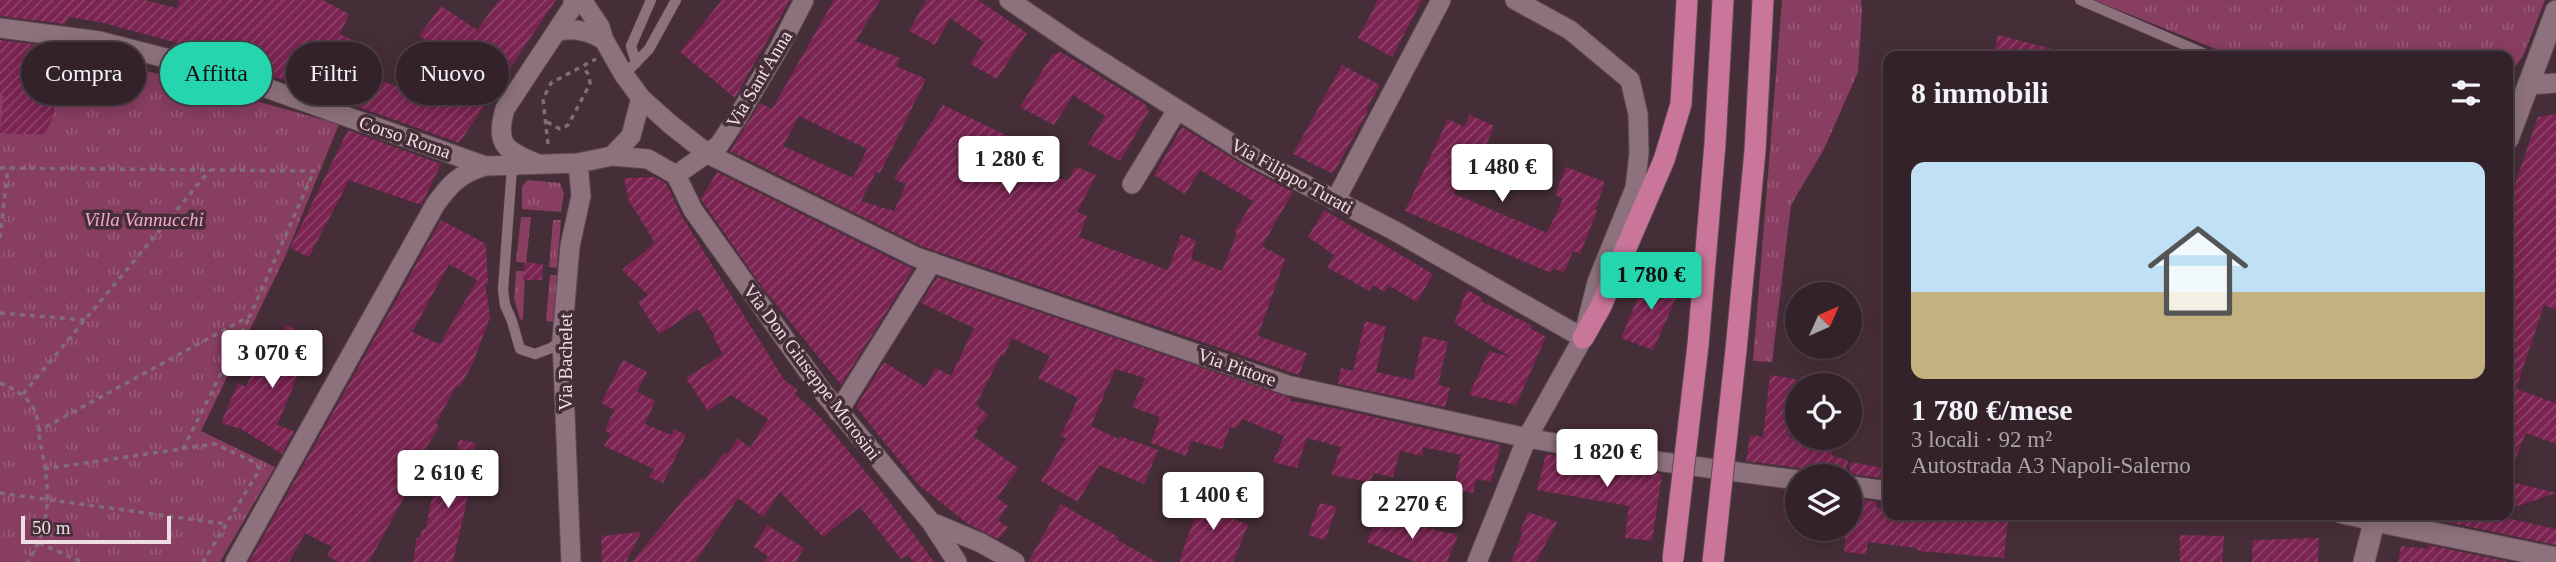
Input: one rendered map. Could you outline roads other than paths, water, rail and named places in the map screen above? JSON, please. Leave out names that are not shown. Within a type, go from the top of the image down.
[{"type":"highway","points":[[1583,338],[1629,245],[1664,160],[1681,104],[1687,0]]},
{"type":"highway","points":[[1673,560],[1698,345],[1715,144],[1723,0]]},
{"type":"highway","points":[[1713,562],[1737,350],[1755,151],[1763,0]]},
{"type":"street","points":[[543,163],[507,149],[501,140],[500,125],[505,109],[573,6],[573,0]]},
{"type":"street","name":"Via Pittore","points":[[582,0],[600,27],[607,45],[630,69],[641,98],[708,154],[916,257],[1287,385],[1527,438],[1663,462],[1785,478]]},
{"type":"street","name":"Via Sant'Anna","points":[[676,176],[719,145],[779,48],[804,0]]},
{"type":"street","name":"Via Filippo Turati","points":[[1009,0],[1077,47],[1256,159],[1395,231],[1583,338]]},
{"type":"street","points":[[1335,201],[1441,0]]},
{"type":"street","points":[[1477,562],[1527,438],[1583,338],[1597,282],[1634,188],[1639,153],[1638,114],[1630,80],[1570,30],[1515,0]]},
{"type":"street","points":[[2513,121],[2556,11]]},
{"type":"street","name":"Corso Roma","points":[[0,28],[99,41],[225,73],[485,166]]},
{"type":"street","points":[[556,32],[568,29],[587,32],[607,45]]},
{"type":"street","points":[[2528,85],[2556,83]]},
{"type":"street","points":[[612,156],[631,136],[641,98]]},
{"type":"street","points":[[1132,184],[1177,110]]},
{"type":"street","points":[[235,562],[435,205],[453,181],[471,170],[485,166],[578,163],[612,156],[648,159],[676,176]]},
{"type":"street","name":"Via Bachelet","points":[[571,562],[562,339],[570,246],[581,196],[578,163]]},
{"type":"street","name":"Via Don Giuseppe Morosini","points":[[676,176],[694,210],[838,412],[930,522],[957,562]]},
{"type":"street","points":[[838,412],[932,262]]},
{"type":"street","points":[[1862,488],[1883,490]]},
{"type":"street","points":[[2364,562],[2374,520]]},
{"type":"street","points":[[2384,520],[2556,558]]},
{"type":"street","points":[[930,522],[1015,562]]},
{"type":"lane","points":[[630,69],[631,46],[651,0]]},
{"type":"lane","points":[[630,69],[649,49],[677,0]]},
{"type":"lane","points":[[2080,0],[2198,51]]},
{"type":"lane","points":[[512,167],[503,290],[505,305],[520,349],[535,354],[551,348],[562,339]]},
{"type":"park label","name":"Villa Vannucchi","points":[[144,219]]}]
